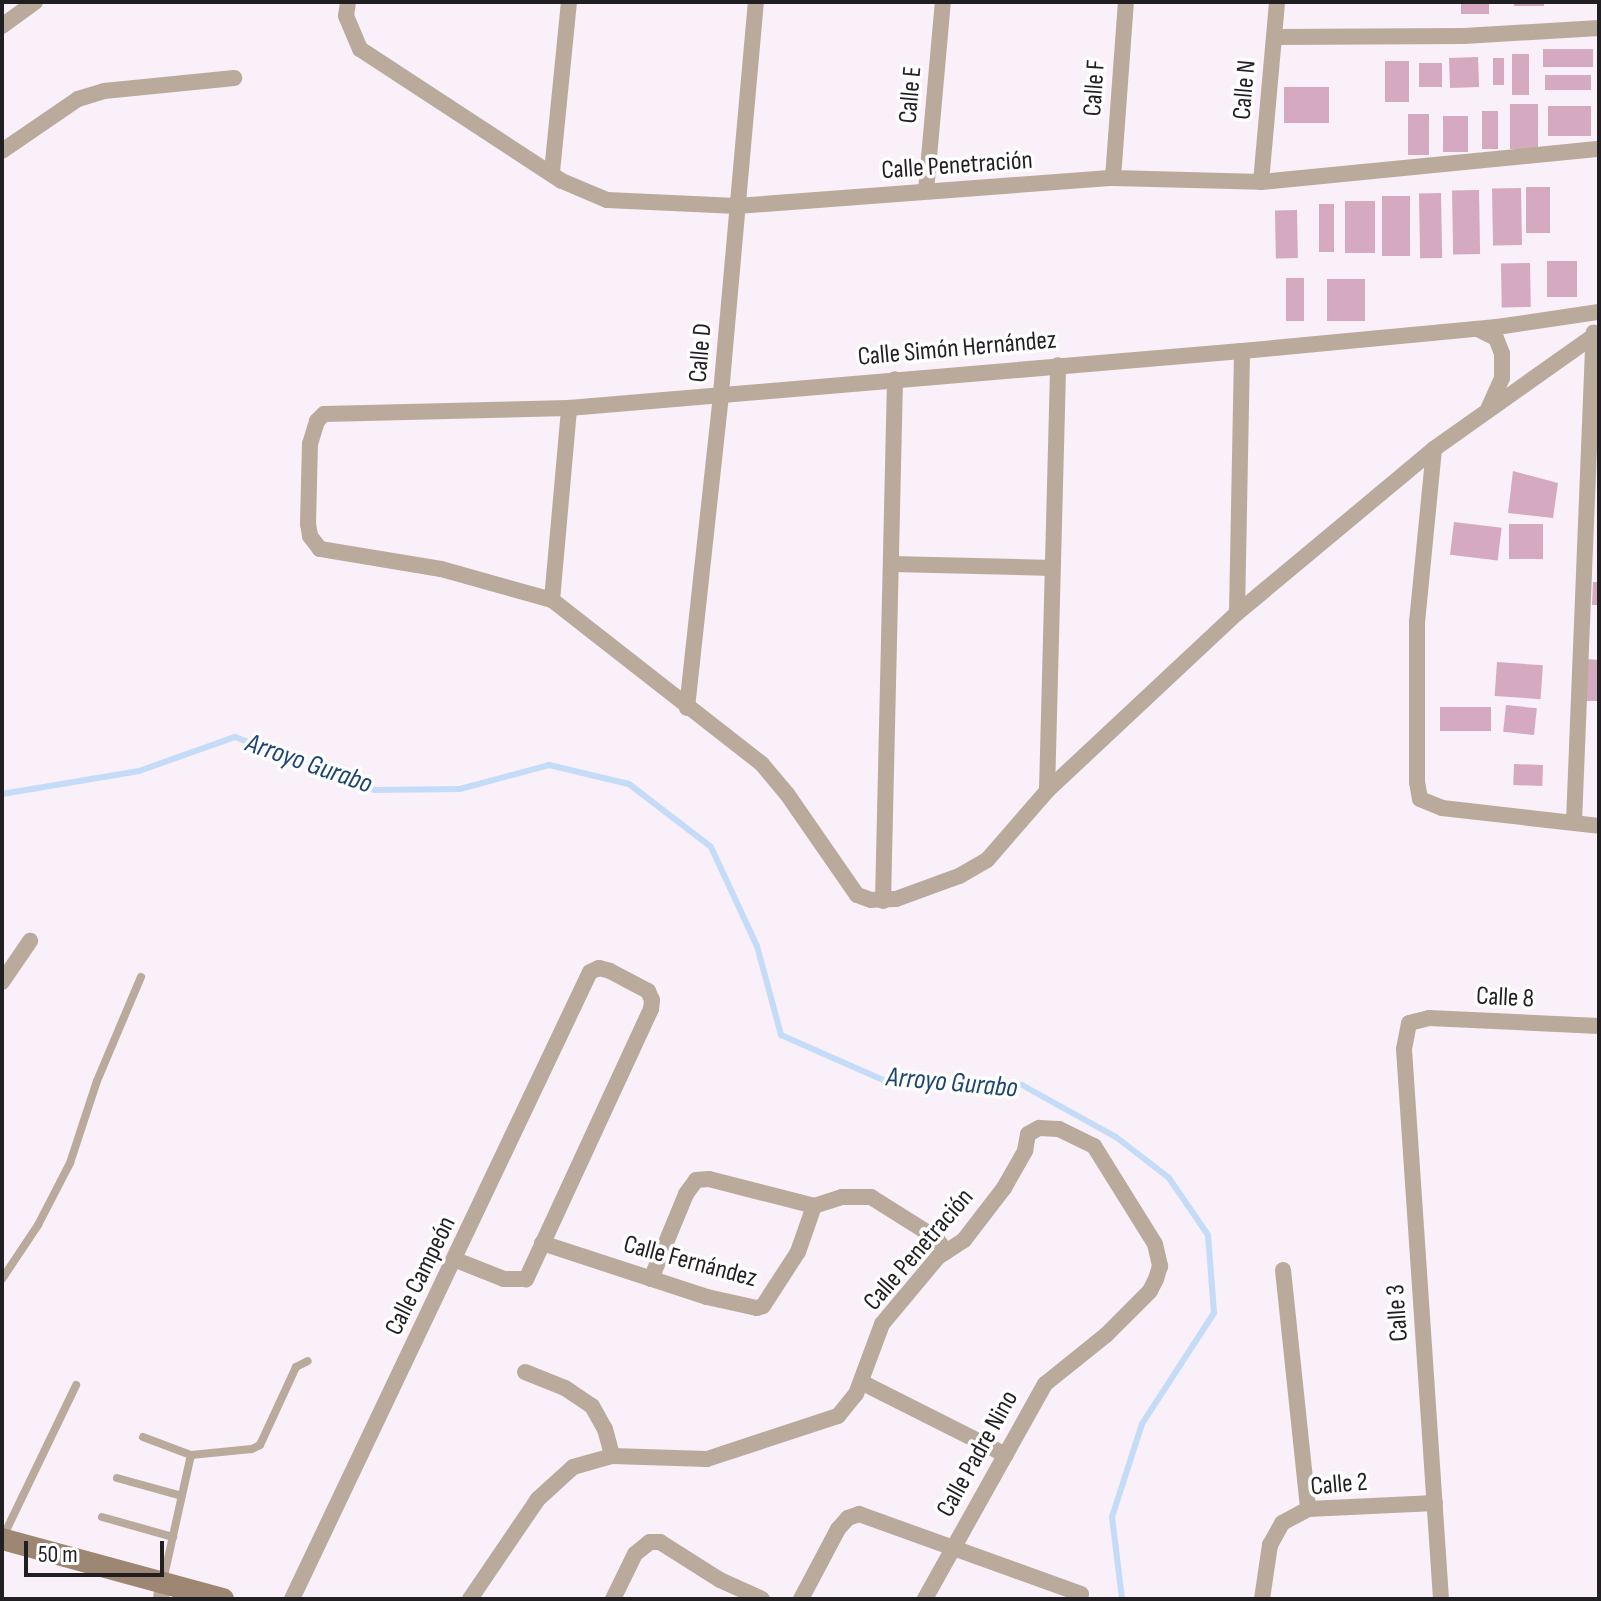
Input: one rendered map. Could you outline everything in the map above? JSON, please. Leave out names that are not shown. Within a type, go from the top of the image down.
[{"type":"street","points":[[2,26],[35,2]]},
{"type":"street","name":"Calle Penetración","points":[[348,2],[346,16],[360,49],[573,188],[607,200],[737,206],[1113,178],[1261,182],[1599,149]]},
{"type":"street","points":[[552,172],[569,2]]},
{"type":"street","name":"Calle D","points":[[687,708],[721,393],[756,2]]},
{"type":"street","name":"Calle E","points":[[926,191],[943,2]]},
{"type":"street","name":"Calle F","points":[[1113,178],[1126,2]]},
{"type":"street","name":"Calle N","points":[[1261,182],[1277,2]]},
{"type":"street","points":[[1274,37],[1464,36],[1599,28]]},
{"type":"street","points":[[2,151],[78,99],[104,91],[234,78]]},
{"type":"street","name":"Calle Simón Hernández","points":[[552,600],[441,569],[314,546],[308,524],[307,496],[310,444],[319,417],[330,413],[569,408],[1242,351],[1476,328],[1599,312]]},
{"type":"street","points":[[1476,328],[1496,338],[1502,354],[1502,378],[1488,411]]},
{"type":"street","points":[[569,408],[552,600],[762,764],[787,794],[857,895],[883,901],[932,888],[987,860],[1047,791],[1237,613],[1434,449],[1596,330]]},
{"type":"street","points":[[1574,822],[1596,330]]},
{"type":"street","points":[[1237,613],[1242,351]]},
{"type":"street","points":[[1047,791],[1058,365]]},
{"type":"street","points":[[883,901],[895,379]]},
{"type":"street","points":[[1434,449],[1417,621],[1420,799],[1442,808],[1599,826]]},
{"type":"street","points":[[892,564],[1052,568]]},
{"type":"street","points":[[2,982],[30,941]]},
{"type":"street","name":"Calle Campeón","points":[[292,1599],[456,1260],[590,972],[599,968],[648,991],[652,1000],[542,1243]]},
{"type":"street","name":"Calle 8","points":[[1409,1023],[1429,1018],[1599,1026]]},
{"type":"street","name":"Calle 3","points":[[1409,1023],[1404,1049],[1441,1599]]},
{"type":"street","name":"Calle Padre Nino","points":[[925,1599],[1045,1384],[1106,1335],[1150,1291],[1160,1266],[1155,1244],[1094,1146],[1059,1129],[1039,1128],[1028,1134],[1025,1151]]},
{"type":"street","name":"Calle Penetración","points":[[470,1599],[512,1534],[552,1484],[573,1467],[612,1456],[707,1459],[838,1416],[861,1382],[882,1324],[946,1252],[964,1240],[1004,1188],[1025,1151]]},
{"type":"street","points":[[651,1279],[686,1194],[696,1180],[709,1179],[814,1206],[842,1197],[871,1197],[936,1238],[946,1252]]},
{"type":"street","name":"Calle Fernández","points":[[542,1243],[752,1308],[763,1306],[798,1252],[814,1206]]},
{"type":"street","points":[[456,1260],[516,1281],[526,1279],[542,1243]]},
{"type":"street","points":[[1283,1270],[1308,1509]]},
{"type":"street","points":[[525,1372],[565,1388],[592,1406],[605,1429],[612,1456]]},
{"type":"street","points":[[861,1382],[1006,1455]]},
{"type":"street","name":"Calle 2","points":[[1262,1599],[1270,1545],[1282,1523],[1308,1509],[1435,1503]]},
{"type":"street","points":[[801,1599],[838,1529],[848,1518],[859,1514],[1081,1594]]},
{"type":"street","points":[[2,1539],[162,1591],[223,1599]]},
{"type":"street","points":[[613,1599],[635,1554],[650,1542],[660,1542],[720,1580],[762,1599]]},
{"type":"lane","points":[[2,1279],[38,1225],[70,1163],[97,1081],[141,977]]},
{"type":"lane","points":[[143,1437],[191,1455],[252,1449],[260,1445],[296,1367],[308,1361]]},
{"type":"lane","points":[[2,1539],[76,1385]]},
{"type":"lane","points":[[162,1591],[191,1455]]},
{"type":"lane","points":[[117,1478],[182,1496]]},
{"type":"lane","points":[[102,1517],[173,1537]]},
{"type":"building","points":[[1461,2],[1489,2],[1489,14],[1461,14]]},
{"type":"building","points":[[1514,2],[1544,2],[1544,6],[1514,6]]},
{"type":"building","points":[[1543,49],[1593,49],[1593,67],[1543,67]]},
{"type":"building","points":[[1512,54],[1529,54],[1529,95],[1512,95]]},
{"type":"building","points":[[1478,57],[1479,87],[1450,88],[1449,58]]},
{"type":"building","points":[[1493,58],[1504,58],[1504,85],[1493,85]]},
{"type":"building","points":[[1385,61],[1409,61],[1409,102],[1385,102]]},
{"type":"building","points":[[1419,63],[1442,63],[1442,87],[1419,87]]},
{"type":"building","points":[[1545,75],[1591,75],[1591,90],[1545,90]]},
{"type":"building","points":[[1284,87],[1329,87],[1329,123],[1284,123]]},
{"type":"building","points":[[1510,104],[1538,104],[1538,149],[1510,149]]},
{"type":"building","points":[[1548,106],[1591,106],[1591,136],[1548,136]]},
{"type":"building","points":[[1482,111],[1498,111],[1498,149],[1482,149]]},
{"type":"building","points":[[1408,114],[1429,114],[1429,155],[1408,155]]},
{"type":"building","points":[[1443,116],[1468,116],[1468,152],[1443,152]]},
{"type":"building","points":[[1526,187],[1550,187],[1550,233],[1526,233]]},
{"type":"building","points":[[1521,188],[1522,245],[1493,245],[1492,189]]},
{"type":"building","points":[[1452,190],[1479,190],[1480,254],[1453,254]]},
{"type":"building","points":[[1419,193],[1441,193],[1442,258],[1420,258]]},
{"type":"building","points":[[1382,196],[1410,196],[1410,256],[1382,256]]},
{"type":"building","points":[[1345,201],[1375,201],[1375,253],[1345,253]]},
{"type":"building","points":[[1319,204],[1334,204],[1334,252],[1319,252]]},
{"type":"building","points":[[1275,210],[1297,210],[1298,258],[1276,258]]},
{"type":"building","points":[[1547,261],[1577,261],[1577,297],[1547,297]]},
{"type":"building","points":[[1530,263],[1531,307],[1502,307],[1501,264]]},
{"type":"building","points":[[1286,278],[1304,278],[1304,321],[1286,321]]},
{"type":"building","points":[[1327,279],[1365,279],[1365,321],[1327,321]]},
{"type":"building","points":[[1513,471],[1558,483],[1553,518],[1508,513]]},
{"type":"building","points":[[1454,522],[1502,528],[1498,561],[1450,555]]},
{"type":"building","points":[[1509,524],[1543,524],[1543,559],[1509,559]]},
{"type":"building","points":[[1593,582],[1599,582],[1599,605],[1592,605]]},
{"type":"building","points":[[1586,659],[1599,660],[1599,701],[1583,701]]},
{"type":"building","points":[[1497,662],[1543,665],[1541,699],[1495,696]]},
{"type":"building","points":[[1506,705],[1537,708],[1534,735],[1503,732]]},
{"type":"building","points":[[1440,707],[1491,707],[1491,731],[1440,731]]},
{"type":"building","points":[[1514,764],[1543,765],[1542,786],[1513,785]]},
{"type":"waterway","name":"Arroyo Gurabo","points":[[2,794],[139,771],[235,737],[375,790],[460,789],[549,765],[629,784],[711,847],[757,946],[781,1035],[883,1080],[1022,1085],[1116,1137],[1169,1178],[1208,1235],[1214,1313],[1142,1424],[1112,1517],[1122,1599]]}]
